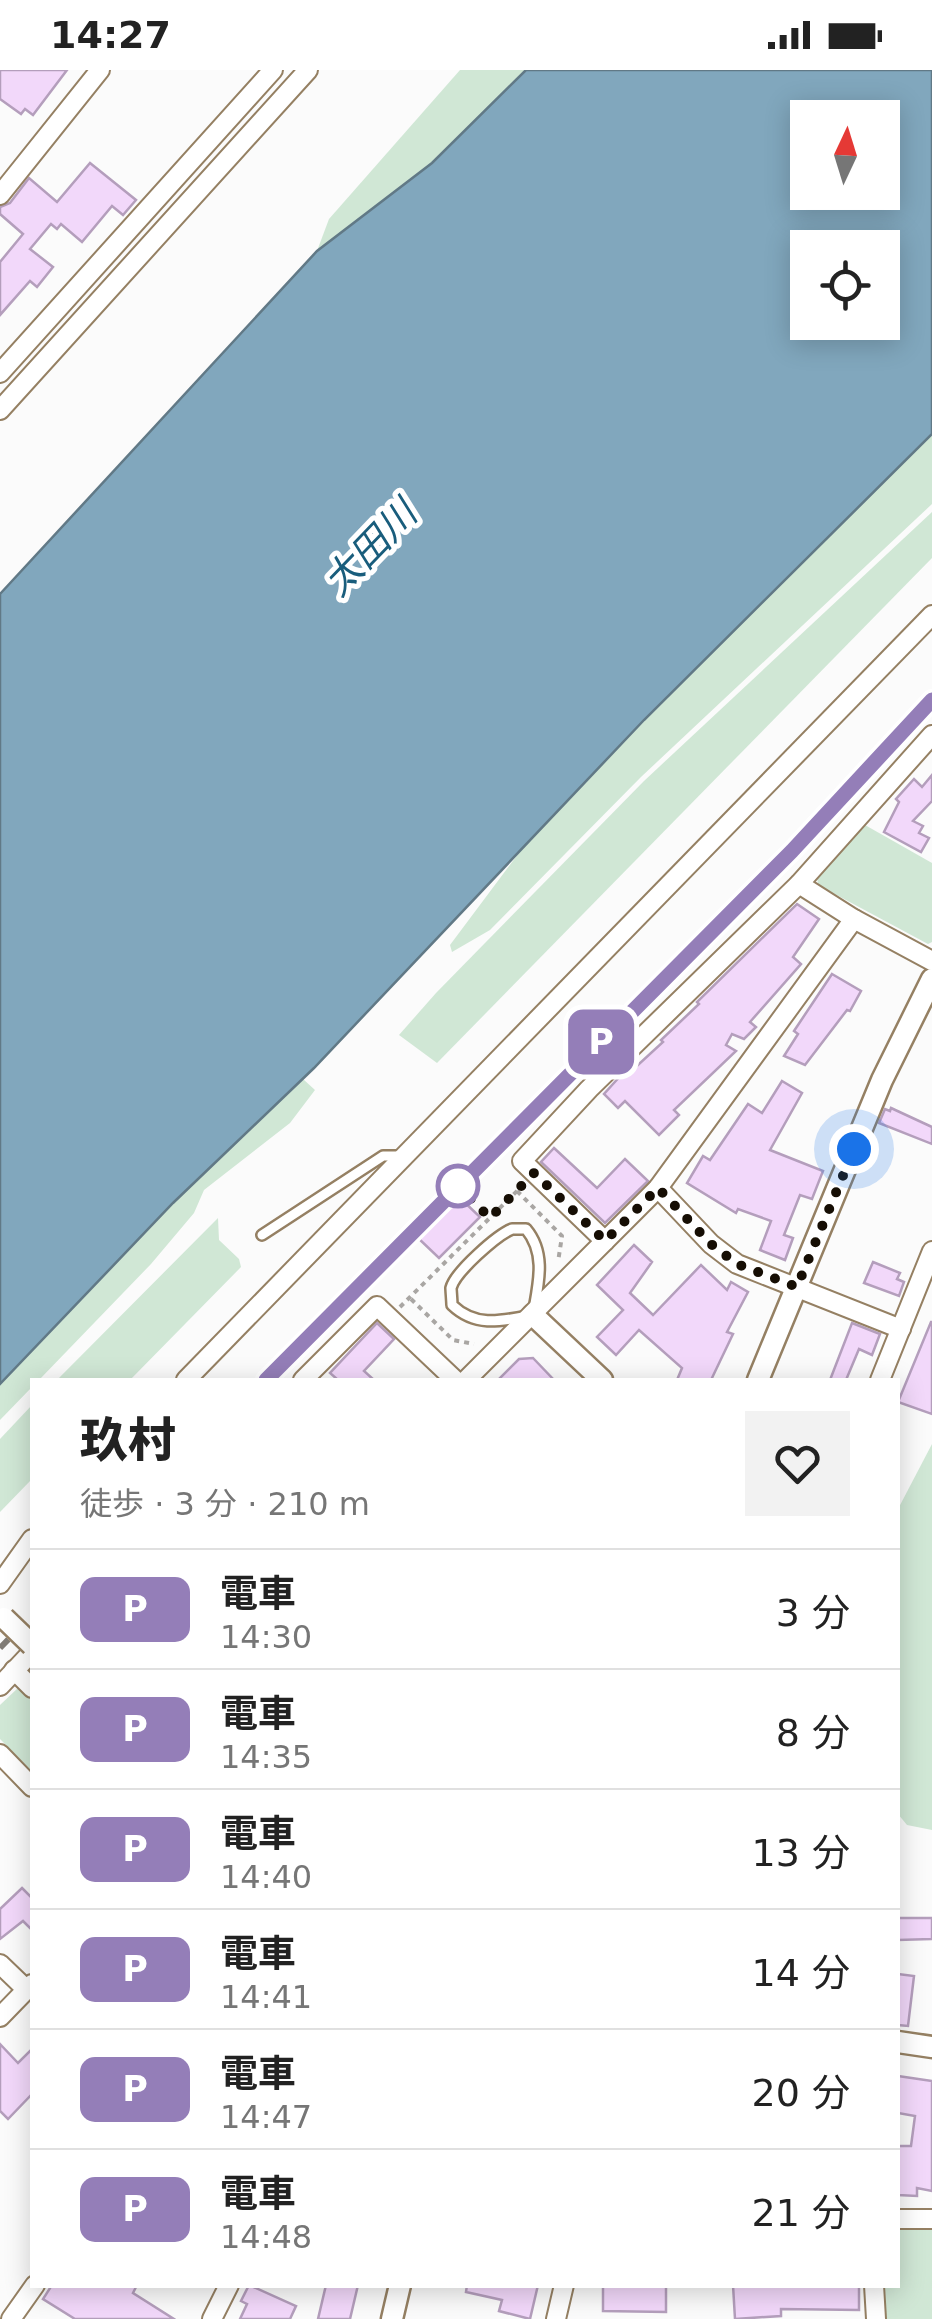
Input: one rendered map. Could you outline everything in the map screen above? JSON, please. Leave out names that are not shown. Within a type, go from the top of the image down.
[{"type":"street","points":[[0,194],[100,70]]},
{"type":"street","points":[[0,372],[273,70]]},
{"type":"street","points":[[0,410],[308,70]]},
{"type":"street","points":[[188,1378],[932,615]]},
{"type":"street","points":[[605,1241],[522,1161],[589,1089],[799,884],[932,735]]},
{"type":"street","points":[[799,884],[932,961]]},
{"type":"street","points":[[468,1378],[658,1188],[854,919]]},
{"type":"street","points":[[759,1378],[882,1080],[932,980]]},
{"type":"street","points":[[658,1188],[711,1244],[737,1264],[901,1329]]},
{"type":"street","points":[[881,1378],[932,1250]]},
{"type":"street","points":[[305,1378],[377,1306],[454,1378]]},
{"type":"street","points":[[532,1315],[600,1378]]},
{"type":"street","points":[[0,1584],[30,1542]]},
{"type":"street","points":[[2,1616],[30,1647]]},
{"type":"street","points":[[0,1686],[30,1651]]},
{"type":"street","points":[[14,1670],[30,1686]]},
{"type":"street","points":[[0,1754],[30,1785]]},
{"type":"street","points":[[0,1964],[30,1988],[0,2017]]},
{"type":"street","points":[[900,2042],[932,2047]]},
{"type":"street","points":[[900,2218],[932,2219]]},
{"type":"street","points":[[11,2319],[34,2288]]},
{"type":"street","points":[[212,2319],[228,2288]]},
{"type":"street","points":[[392,2319],[399,2288]]},
{"type":"street","points":[[556,2319],[563,2288]]},
{"type":"street","points":[[874,2288],[876,2319]]},
{"type":"lane","points":[[262,1235],[383,1156],[407,1156]]},
{"type":"lane","points":[[512,1229],[526,1230],[537,1242],[539,1276],[532,1315],[499,1322],[465,1317],[452,1305],[451,1289],[456,1279],[499,1235],[512,1229]]},
{"type":"path","points":[[390,1318],[534,1173]]},
{"type":"path","points":[[516,1191],[562,1236],[557,1267]]},
{"type":"path","points":[[409,1298],[453,1340],[474,1344],[488,1340]]},
{"type":"green space","points":[[460,70],[526,70],[432,163],[317,251],[329,219]]},
{"type":"green space","points":[[932,434],[932,504],[641,777],[490,930],[452,952],[450,945],[521,850],[644,720]]},
{"type":"green space","points":[[932,512],[932,558],[437,1063],[399,1035],[644,781]]},
{"type":"green space","points":[[865,825],[932,863],[932,942],[928,944],[818,885],[817,876]]},
{"type":"green space","points":[[303,1079],[315,1090],[290,1123],[204,1190],[194,1213],[151,1264],[41,1378],[30,1378],[30,1389],[0,1420],[0,1384],[173,1203]]},
{"type":"green space","points":[[218,1218],[219,1240],[239,1259],[241,1267],[132,1378],[59,1378]]},
{"type":"green space","points":[[30,1407],[30,1481],[0,1512],[0,1439]]},
{"type":"green space","points":[[932,1444],[932,1830],[907,1825],[900,1816],[900,1505]]},
{"type":"green space","points":[[24,1687],[30,1693],[30,1769],[0,1739],[0,1705]]},
{"type":"green space","points":[[900,2227],[932,2228],[932,2319],[886,2319],[885,2288],[900,2288]]},
{"type":"water","name":"太田川","points":[[526,70],[932,70],[932,434],[644,720],[314,1068],[173,1203],[0,1384],[0,594],[317,251],[432,163]]},
{"type":"building","points":[[0,70],[67,70],[33,115],[25,109],[21,114],[0,99]]},
{"type":"building","points":[[90,163],[136,200],[123,215],[112,206],[82,242],[61,224],[57,229],[51,224],[30,249],[53,267],[37,287],[30,281],[0,315],[0,262],[23,234],[0,214],[0,207],[10,203],[29,178],[57,202]]},
{"type":"building","points":[[932,775],[932,801],[913,821],[923,826],[919,833],[929,838],[921,852],[884,832],[899,802],[896,799],[914,779],[922,787]]},
{"type":"building","points":[[797,904],[819,919],[793,957],[801,964],[750,1022],[756,1027],[744,1039],[732,1034],[726,1045],[736,1051],[674,1110],[679,1115],[659,1135],[625,1101],[618,1108],[604,1094],[623,1073],[626,1076],[663,1042],[697,1002]]},
{"type":"building","points":[[832,974],[861,991],[850,1011],[805,1065],[784,1056],[798,1034],[794,1031]]},
{"type":"building","points":[[782,1081],[802,1093],[770,1150],[823,1171],[812,1199],[800,1195],[784,1235],[793,1238],[785,1260],[760,1250],[771,1221],[738,1209],[736,1213],[687,1183],[703,1156],[710,1160],[748,1104],[762,1113]]},
{"type":"building","points":[[891,1108],[932,1127],[932,1144],[879,1123],[885,1109]]},
{"type":"building","points":[[554,1148],[597,1188],[625,1159],[648,1181],[605,1223],[541,1162]]},
{"type":"building","points":[[459,1197],[480,1217],[439,1258],[418,1238]]},
{"type":"building","points":[[634,1245],[652,1262],[630,1293],[653,1315],[701,1265],[727,1290],[731,1282],[748,1292],[727,1332],[733,1334],[712,1378],[678,1378],[682,1368],[639,1330],[616,1355],[597,1337],[623,1310],[597,1285]]},
{"type":"building","points":[[873,1262],[900,1273],[897,1279],[904,1282],[899,1296],[864,1283]]},
{"type":"building","points":[[932,1322],[932,1414],[900,1403]]},
{"type":"building","points":[[377,1323],[394,1339],[364,1371],[372,1378],[336,1378],[330,1373]]},
{"type":"building","points":[[852,1323],[880,1334],[872,1355],[859,1349],[847,1378],[831,1378]]},
{"type":"building","points":[[533,1358],[552,1378],[500,1378],[519,1359]]},
{"type":"building","points":[[22,1888],[30,1896],[30,1928],[23,1921],[0,1939],[0,1909]]},
{"type":"building","points":[[900,1918],[932,1918],[932,1939],[900,1940]]},
{"type":"building","points":[[900,1974],[914,1976],[908,2026],[900,2025]]},
{"type":"building","points":[[0,2044],[18,2063],[30,2051],[30,2096],[8,2119],[0,2111]]},
{"type":"building","points":[[900,2076],[932,2081],[932,2191],[917,2188],[917,2196],[900,2195],[900,2146],[911,2146],[915,2116],[900,2113]]},
{"type":"building","points":[[50,2288],[136,2288],[133,2293],[174,2319],[75,2319],[43,2299]]},
{"type":"building","points":[[248,2288],[256,2288],[296,2306],[290,2319],[240,2319],[247,2304],[241,2301]]},
{"type":"building","points":[[325,2288],[357,2288],[350,2319],[318,2319]]},
{"type":"building","points":[[467,2288],[537,2288],[530,2319],[499,2311],[502,2300],[466,2292]]},
{"type":"building","points":[[603,2288],[666,2288],[666,2312],[603,2311]]},
{"type":"building","points":[[733,2288],[859,2288],[859,2310],[781,2309],[781,2316],[735,2319]]},
{"type":"railway","points":[[268,1378],[792,851],[932,700]]},
{"type":"railway","points":[[0,1648],[30,1617]]},
{"type":"train","name":"P","points":[[268,1378],[792,851],[932,700]]},
{"type":"route","points":[[458,1186],[490,1218],[534,1173],[605,1241],[658,1188],[711,1244],[737,1264],[797,1287],[854,1149]]}]
